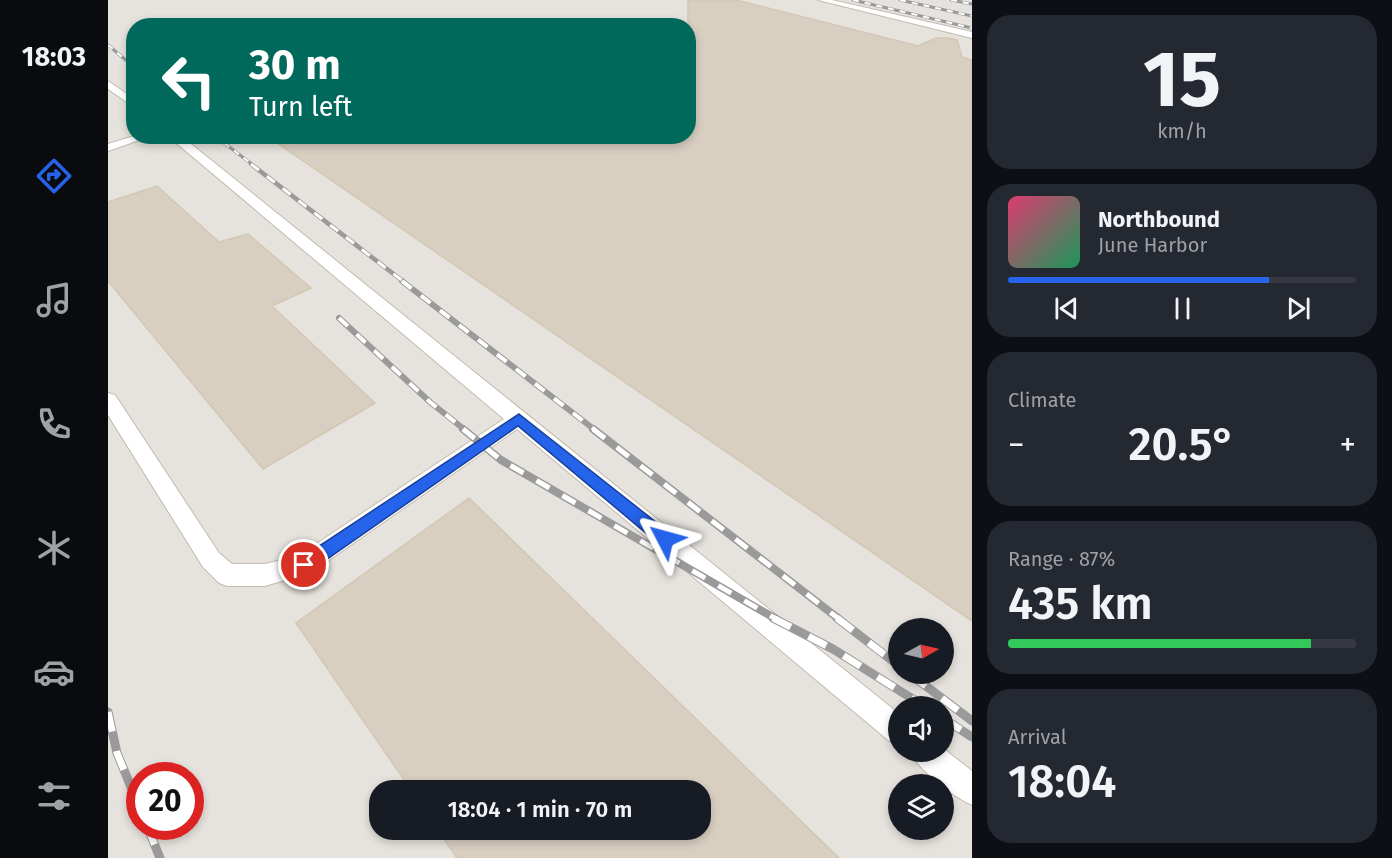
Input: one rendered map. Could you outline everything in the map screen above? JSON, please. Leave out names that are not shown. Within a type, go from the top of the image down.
[{"type":"lane","points":[[822,0],[972,35]]},
{"type":"lane","points":[[108,84],[126,98]]},
{"type":"lane","points":[[108,148],[126,142]]},
{"type":"lane","points":[[183,144],[888,722]]},
{"type":"lane","points":[[108,400],[211,560],[227,575],[265,575],[304,565],[519,419]]},
{"type":"lane","points":[[937,762],[972,790]]},
{"type":"shaded area","points":[[108,0],[972,0],[972,858],[108,858]]},
{"type":"building","points":[[688,0],[736,0],[918,46],[936,38],[957,40],[962,57],[972,60],[972,621],[279,144],[696,144],[696,18],[688,18]]},
{"type":"building","points":[[157,186],[219,242],[248,234],[311,288],[272,306],[375,403],[263,469],[108,281],[108,202]]},
{"type":"building","points":[[469,498],[839,858],[457,858],[445,840],[711,840],[711,780],[404,780],[296,623]]},
{"type":"railway","points":[[853,0],[972,28]]},
{"type":"railway","points":[[900,0],[972,16]]},
{"type":"railway","points":[[951,0],[972,4]]},
{"type":"railway","points":[[108,45],[126,60]]},
{"type":"railway","points":[[225,144],[253,165]]},
{"type":"railway","points":[[251,164],[404,282]]},
{"type":"railway","points":[[402,281],[595,430]]},
{"type":"railway","points":[[339,318],[430,402],[465,430]]},
{"type":"railway","points":[[463,429],[501,460],[776,619]]},
{"type":"railway","points":[[593,429],[839,619]]},
{"type":"railway","points":[[773,618],[833,649],[908,696]]},
{"type":"railway","points":[[837,618],[888,657]]},
{"type":"railway","points":[[923,684],[972,721]]},
{"type":"railway","points":[[108,712],[117,753],[126,775]]},
{"type":"railway","points":[[954,725],[972,737]]},
{"type":"railway","points":[[153,840],[160,858]]},
{"type":"route","points":[[304,565],[519,419],[665,539]]}]
